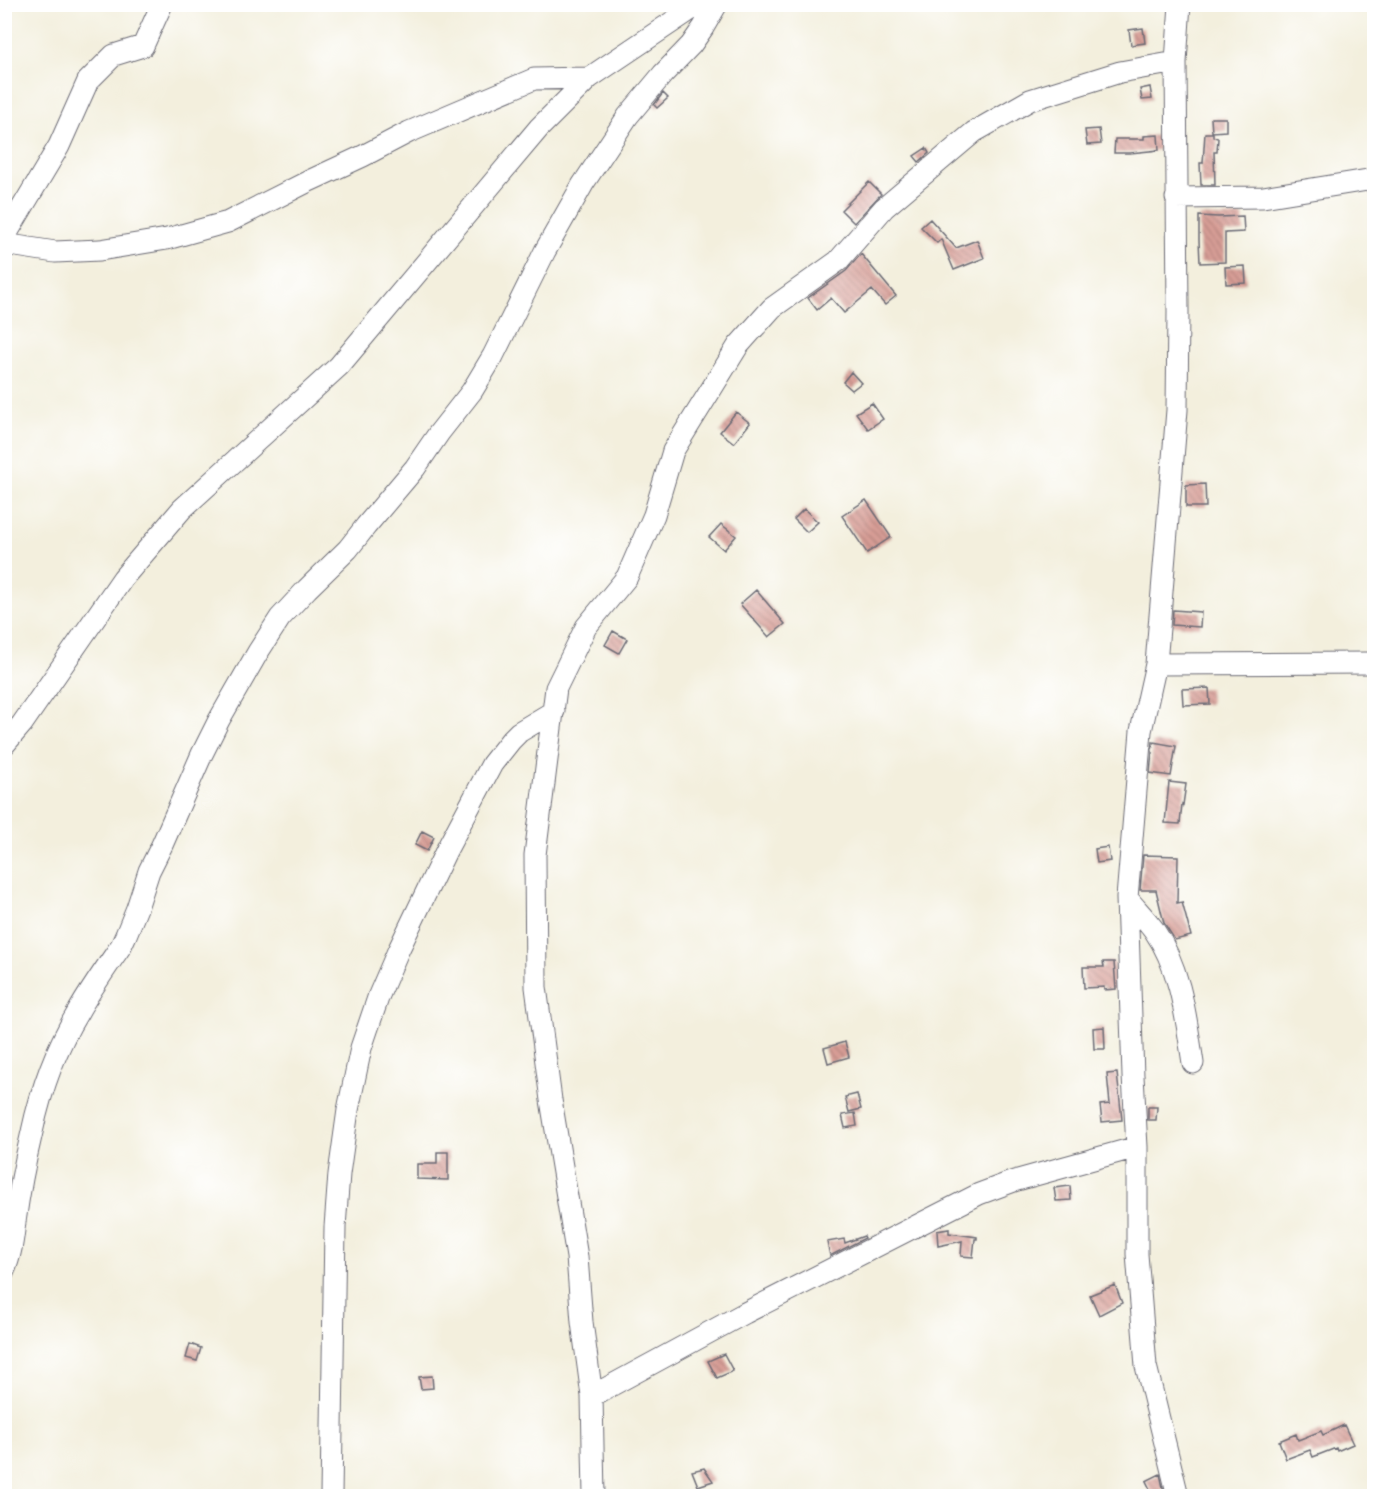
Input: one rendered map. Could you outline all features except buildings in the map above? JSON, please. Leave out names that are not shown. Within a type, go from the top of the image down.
[{"type":"street","points":[[4,237],[59,146],[88,81],[114,55],[143,46],[162,4]]},
{"type":"street","points":[[4,745],[22,724],[123,578],[175,518],[339,366],[540,128],[589,78],[699,4]]},
{"type":"street","points":[[4,1271],[11,1251],[34,1123],[42,1092],[58,1052],[78,1012],[121,946],[132,923],[155,858],[202,753],[238,687],[280,618],[348,549],[415,468],[472,391],[494,356],[545,251],[594,167],[628,116],[691,45],[717,4]]},
{"type":"street","points":[[1178,1497],[1146,1366],[1137,1254],[1137,1147],[1127,898],[1141,731],[1156,664],[1177,411],[1176,62],[1180,4]]},
{"type":"street","points":[[594,1497],[592,1396],[582,1322],[577,1257],[551,1100],[536,987],[535,855],[556,688],[586,627],[627,578],[654,515],[673,451],[738,346],[772,308],[838,261],[884,208],[974,132],[1030,100],[1120,72],[1176,62]]},
{"type":"street","points":[[4,242],[55,252],[100,250],[167,239],[228,222],[409,132],[534,80],[589,78]]},
{"type":"street","points":[[1176,198],[1263,197],[1374,179]]},
{"type":"street","points":[[1156,664],[1374,663]]},
{"type":"street","points":[[331,1497],[335,1227],[339,1174],[348,1110],[361,1048],[391,966],[447,849],[492,764],[519,732],[554,711]]},
{"type":"street","points":[[1127,898],[1155,932],[1170,961],[1183,998],[1193,1063]]},
{"type":"street","points":[[592,1396],[745,1313],[979,1194],[1014,1181],[1137,1147]]}]
